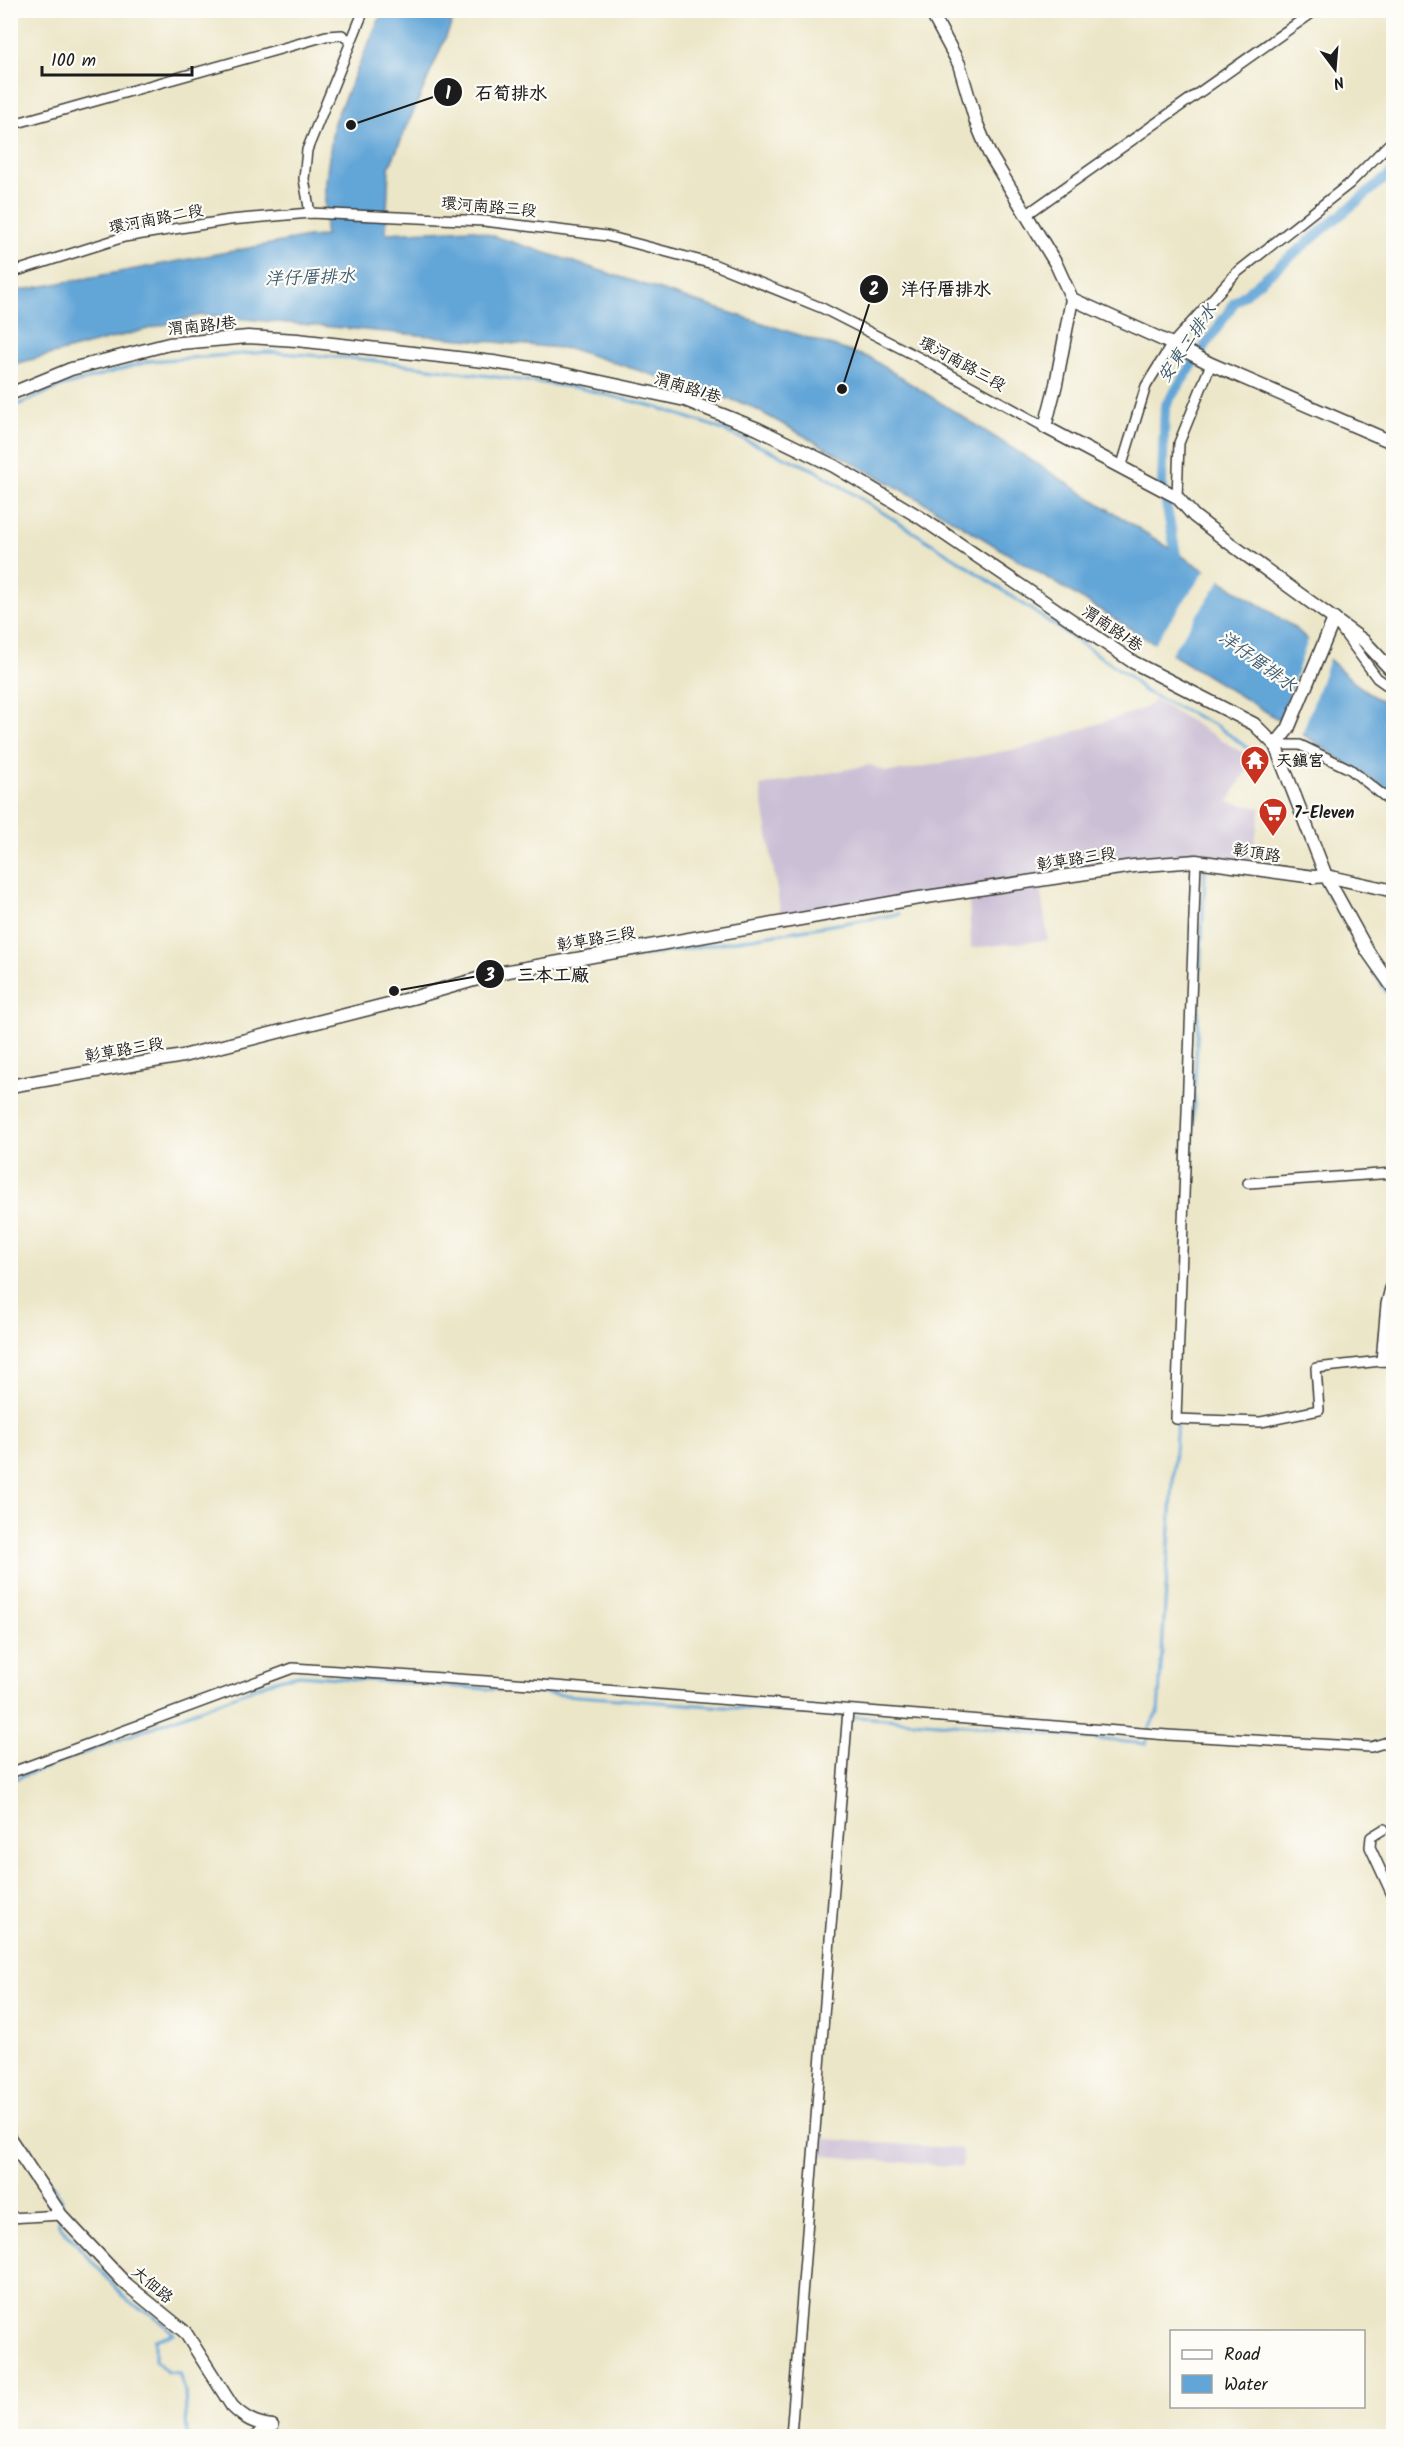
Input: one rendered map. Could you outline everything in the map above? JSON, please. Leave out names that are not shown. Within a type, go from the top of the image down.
[{"type":"street","points":[[310,213],[304,179],[307,150],[364,10]]},
{"type":"street","points":[[930,10],[959,64],[976,122],[989,153],[1056,264],[1072,299],[1056,384],[1045,427]]},
{"type":"street","points":[[1026,215],[1316,10]]},
{"type":"street","points":[[10,125],[326,36],[342,35],[350,41]]},
{"type":"street","points":[[1121,468],[1146,386],[1235,274],[1349,183],[1394,139]]},
{"type":"street","name":"環河南路二段","points":[[10,273],[124,237],[230,220],[310,213],[401,216]]},
{"type":"street","name":"環河南路三段","points":[[401,216],[484,220],[607,236],[713,264],[832,313],[1177,497]]},
{"type":"street","points":[[1072,299],[1208,362],[1394,443]]},
{"type":"street","name":"渭南路1巷","points":[[10,394],[71,369],[169,344],[248,337],[297,340],[493,362],[685,400],[758,429],[834,466],[921,518],[1133,662],[1254,724],[1275,745]]},
{"type":"street","points":[[1208,362],[1179,443],[1177,497],[1194,516],[1364,641],[1394,673]]},
{"type":"street","points":[[1275,745],[1288,729],[1334,619]]},
{"type":"street","points":[[1334,619],[1377,678],[1394,690]]},
{"type":"street","points":[[1275,745],[1300,745],[1350,769],[1394,804]]},
{"type":"street","points":[[1275,745],[1320,876],[1394,989]]},
{"type":"street","points":[[1196,861],[1176,1419],[1262,1422],[1319,1410],[1316,1368],[1381,1361],[1394,1362]]},
{"type":"street","name":"彰頂路","points":[[1196,861],[1320,876],[1394,891]]},
{"type":"street","name":"彰草路三段","points":[[10,1086],[183,1056],[370,1009],[498,973],[914,899],[1132,866],[1196,861]]},
{"type":"street","points":[[1248,1183],[1394,1173]]},
{"type":"street","points":[[1381,1361],[1386,1304],[1394,1272]]},
{"type":"street","points":[[10,1773],[293,1668],[1167,1736],[1371,1747],[1394,1740]]},
{"type":"street","points":[[791,2436],[848,1710]]},
{"type":"street","points":[[1384,1829],[1371,1838],[1370,1846],[1394,1899]]},
{"type":"street","name":"大佃路","points":[[10,2139],[61,2215],[125,2283],[185,2332],[232,2406],[242,2417],[272,2426],[257,2436]]},
{"type":"street","points":[[10,2218],[61,2215]]},
{"type":"shaded area","points":[[1155,700],[1253,759],[1228,802],[1261,808],[1251,860],[1196,861],[782,923],[760,786],[870,765],[887,772],[900,771],[1027,747],[1143,709]]},
{"type":"shaded area","points":[[1040,887],[1048,940],[971,948],[969,899]]},
{"type":"shaded area","points":[[814,2138],[963,2149],[962,2167],[812,2155]]},
{"type":"water","points":[[383,11],[457,11],[389,168],[386,233],[472,229],[870,358],[1294,627],[1355,683],[1393,710],[1393,793],[1304,735],[917,498],[748,405],[571,349],[201,315],[11,365],[11,292],[308,237],[325,236],[325,186],[334,122]]},
{"type":"pier","points":[[1207,568],[1222,578],[1169,656],[1153,645]]},
{"type":"pier","points":[[1309,637],[1330,656],[1301,737],[1281,720]]},
{"type":"waterway","name":"安東二排水","points":[[1178,565],[1162,483],[1165,406],[1234,303],[1394,171]]},
{"type":"waterway","points":[[10,408],[60,387],[150,361],[268,352],[361,359],[579,388],[659,408],[713,426],[817,471],[964,564],[1129,676],[1144,691],[1217,726],[1256,754]]},
{"type":"waterway","points":[[1184,1314],[1205,869]]},
{"type":"waterway","points":[[1328,894],[1343,918]]},
{"type":"waterway","points":[[594,964],[899,914]]},
{"type":"waterway","points":[[1369,963],[1394,1005]]},
{"type":"waterway","points":[[10,1781],[279,1679],[299,1675],[1005,1728],[1146,1744],[1149,1728],[1158,1713],[1177,1420]]},
{"type":"waterway","points":[[10,2124],[61,2198],[60,2206]]},
{"type":"waterway","points":[[59,2218],[59,2225],[129,2302],[156,2317],[174,2334],[155,2340],[155,2360],[167,2372],[179,2373],[185,2391],[187,2436]]},
{"type":"place","name":"石筍排水","points":[[351,125]]},
{"type":"place","name":"洋仔厝排水","points":[[842,389]]},
{"type":"place","name":"天鎮宮","points":[[1255,786]]},
{"type":"place","name":"7-Eleven","points":[[1273,838]]},
{"type":"place","name":"三本工廠","points":[[394,991]]}]
